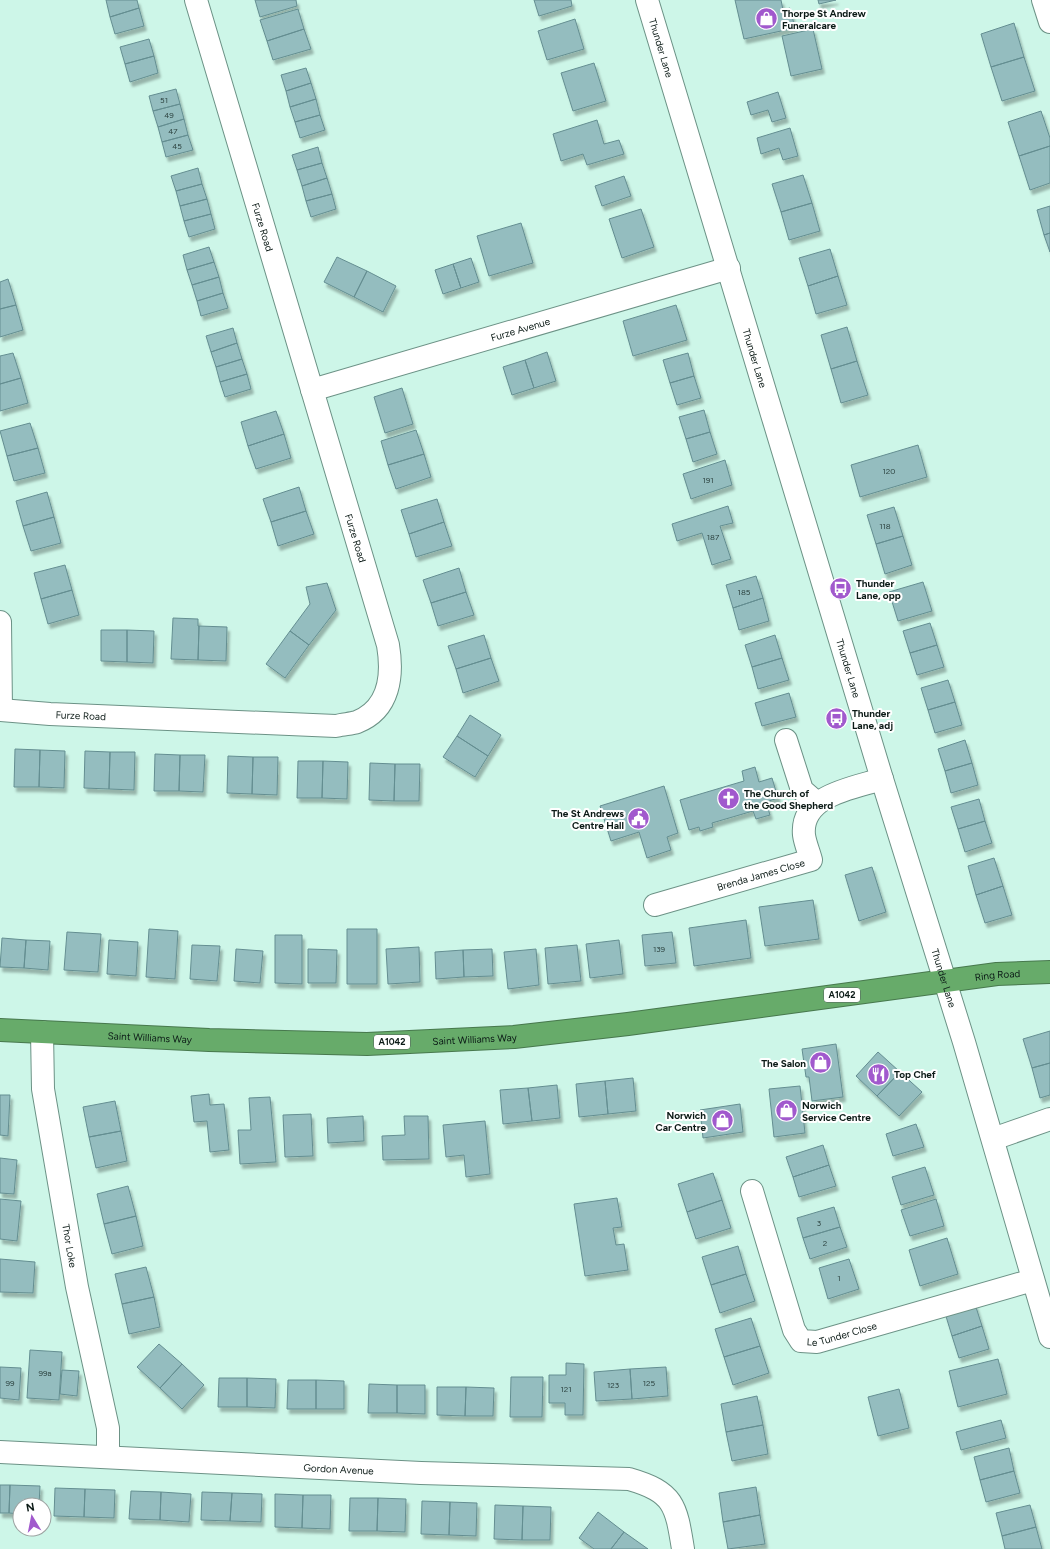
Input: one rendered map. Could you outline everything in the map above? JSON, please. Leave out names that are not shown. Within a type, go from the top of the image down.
[{"type":"highway","name":"Ring Road","points":[[945,980],[997,974],[1050,972]]},
{"type":"highway","name":"Saint Williams Way","points":[[0,1030],[209,1040],[367,1044],[514,1037],[628,1024],[945,980]]},
{"type":"street","name":"Furze Road","points":[[1,710],[50,714],[336,726],[357,722],[371,714],[382,702],[390,684],[391,665],[388,645],[196,0]]},
{"type":"street","name":"Thunder Lane","points":[[647,0],[882,779],[993,1139],[1050,1337]]},
{"type":"street","points":[[1043,0],[1050,22]]},
{"type":"street","name":"Furze Avenue","points":[[312,390],[729,268]]},
{"type":"street","points":[[0,622],[1,710]]},
{"type":"street","points":[[786,740],[802,790],[816,803],[828,796],[882,779]]},
{"type":"street","name":"Brenda James Close","points":[[655,906],[811,860],[804,834],[808,818],[816,803]]},
{"type":"street","name":"Thor Loke","points":[[42,1032],[43,1089],[77,1287],[108,1428],[108,1457]]},
{"type":"street","points":[[993,1139],[1050,1119]]},
{"type":"street","name":"Le Tunder Close","points":[[752,1191],[794,1330],[801,1341],[817,1342],[1033,1280]]},
{"type":"street","name":"Gordon Avenue","points":[[0,1452],[421,1473],[629,1479],[652,1486],[670,1501],[679,1523],[683,1549]]},
{"type":"building","points":[[106,0],[137,0],[139,8],[110,17]]},
{"type":"building","points":[[255,0],[296,0],[297,6],[260,17]]},
{"type":"building","points":[[534,0],[571,0],[572,6],[539,16]]},
{"type":"building","name":"Thorpe St Andrew Funeralcare","points":[[735,0],[781,0],[783,10],[790,8],[795,28],[744,39]]},
{"type":"building","points":[[818,0],[836,0],[819,4]]},
{"type":"building","points":[[139,8],[144,26],[115,34],[110,17]]},
{"type":"building","points":[[298,9],[304,29],[267,41],[260,20]]},
{"type":"building","points":[[575,19],[584,49],[547,60],[538,31]]},
{"type":"building","points":[[1014,23],[1024,57],[991,67],[981,34]]},
{"type":"building","points":[[304,29],[311,49],[273,60],[267,41]]},
{"type":"building","points":[[813,29],[822,69],[791,76],[782,36]]},
{"type":"building","points":[[149,39],[154,56],[125,64],[120,47]]},
{"type":"building","points":[[154,56],[158,73],[130,82],[125,64]]},
{"type":"building","points":[[1024,57],[1035,91],[1002,101],[991,67]]},
{"type":"building","points":[[594,63],[606,101],[573,111],[561,73]]},
{"type":"building","points":[[306,68],[311,83],[286,91],[281,75]]},
{"type":"building","points":[[311,83],[316,99],[290,107],[286,91]]},
{"type":"building","points":[[176,89],[180,104],[153,111],[149,96]]},
{"type":"building","points":[[778,92],[786,118],[772,122],[768,110],[751,115],[747,102]]},
{"type":"building","points":[[316,99],[320,115],[295,122],[290,107]]},
{"type":"building","points":[[180,104],[184,119],[158,127],[153,111]]},
{"type":"building","points":[[1041,111],[1050,138],[1050,146],[1019,156],[1008,122]]},
{"type":"building","points":[[320,115],[325,130],[300,138],[295,122]]},
{"type":"building","points":[[184,119],[188,135],[162,142],[158,127]]},
{"type":"building","points":[[597,120],[604,144],[619,140],[624,154],[587,165],[583,154],[561,161],[553,134]]},
{"type":"building","points":[[790,128],[798,156],[783,160],[779,148],[761,154],[757,138]]},
{"type":"building","points":[[188,135],[193,150],[166,157],[162,142]]},
{"type":"building","points":[[1050,146],[1050,183],[1030,190],[1019,156]]},
{"type":"building","points":[[318,147],[322,163],[297,170],[292,155]]},
{"type":"building","points":[[322,163],[327,178],[302,186],[297,170]]},
{"type":"building","points":[[198,168],[202,184],[176,191],[171,176]]},
{"type":"building","points":[[803,175],[812,203],[781,212],[772,184]]},
{"type":"building","points":[[624,176],[631,196],[602,206],[595,186]]},
{"type":"building","points":[[327,178],[332,194],[306,201],[302,186]]},
{"type":"building","points":[[202,184],[207,199],[180,206],[176,191]]},
{"type":"building","points":[[332,194],[336,209],[311,217],[306,201]]},
{"type":"building","points":[[207,199],[211,214],[184,221],[180,206]]},
{"type":"building","points":[[812,203],[820,231],[789,240],[781,212]]},
{"type":"building","points":[[1050,206],[1050,233],[1044,235],[1037,210]]},
{"type":"building","points":[[641,209],[654,247],[622,258],[609,219]]},
{"type":"building","points":[[211,214],[215,229],[189,237],[184,221]]},
{"type":"building","points":[[521,223],[533,263],[489,276],[477,236]]},
{"type":"building","points":[[1050,233],[1050,252],[1044,235]]},
{"type":"building","points":[[209,247],[214,262],[187,270],[183,255]]},
{"type":"building","points":[[830,249],[838,276],[808,286],[799,258]]},
{"type":"building","points":[[337,257],[367,271],[354,297],[324,282]]},
{"type":"building","points":[[471,258],[479,282],[461,288],[453,264]]},
{"type":"building","points":[[214,262],[219,277],[192,285],[187,270]]},
{"type":"building","points":[[453,264],[461,288],[443,294],[435,270]]},
{"type":"building","points":[[367,271],[396,286],[383,312],[354,297]]},
{"type":"building","points":[[838,276],[847,305],[816,314],[808,286]]},
{"type":"building","points":[[219,277],[223,293],[197,301],[192,285]]},
{"type":"building","points":[[8,279],[16,305],[0,309],[0,282]]},
{"type":"building","points":[[223,293],[228,308],[201,316],[197,301]]},
{"type":"building","points":[[16,305],[23,330],[0,337],[0,309]]},
{"type":"building","points":[[676,305],[687,340],[633,356],[623,321]]},
{"type":"building","points":[[847,327],[857,361],[831,369],[821,335]]},
{"type":"building","points":[[233,328],[237,343],[211,352],[206,336]]},
{"type":"building","points":[[237,343],[242,359],[216,367],[211,352]]},
{"type":"building","points":[[547,352],[556,381],[534,388],[525,360]]},
{"type":"building","points":[[13,353],[21,378],[0,384],[0,356]]},
{"type":"building","points":[[688,353],[694,376],[670,383],[663,360]]},
{"type":"building","points":[[242,359],[247,374],[220,382],[216,367]]},
{"type":"building","points":[[525,360],[534,388],[512,395],[503,367]]},
{"type":"building","points":[[857,361],[868,395],[841,403],[831,369]]},
{"type":"building","points":[[247,374],[251,389],[225,397],[220,382]]},
{"type":"building","points":[[694,376],[701,398],[677,405],[670,383]]},
{"type":"building","points":[[21,378],[28,403],[0,411],[0,384]]},
{"type":"building","points":[[402,388],[413,424],[385,433],[374,397]]},
{"type":"building","points":[[704,410],[710,432],[686,439],[679,417]]},
{"type":"building","points":[[276,411],[284,434],[248,446],[241,422]]},
{"type":"building","points":[[30,423],[38,448],[7,456],[0,431]]},
{"type":"building","points":[[416,430],[424,454],[388,465],[381,441]]},
{"type":"building","points":[[710,432],[717,454],[693,462],[686,439]]},
{"type":"building","points":[[284,434],[291,458],[256,469],[248,446]]},
{"type":"building","points":[[918,445],[927,477],[860,497],[851,465]]},
{"type":"building","points":[[38,448],[45,473],[14,481],[7,456]]},
{"type":"building","points":[[424,454],[431,477],[396,489],[388,465]]},
{"type":"building","points":[[725,460],[732,485],[691,499],[683,474]]},
{"type":"building","points":[[299,487],[306,511],[271,522],[263,499]]},
{"type":"building","points":[[47,492],[54,517],[23,526],[16,501]]},
{"type":"building","points":[[437,499],[444,522],[409,534],[401,510]]},
{"type":"building","points":[[728,506],[733,523],[720,526],[731,559],[712,565],[702,533],[677,541],[672,524]]},
{"type":"building","points":[[894,507],[903,536],[876,544],[867,515]]},
{"type":"building","points":[[306,511],[314,534],[278,546],[271,522]]},
{"type":"building","points":[[54,517],[61,543],[31,551],[23,526]]},
{"type":"building","points":[[444,522],[452,546],[416,557],[409,534]]},
{"type":"building","points":[[903,536],[912,565],[885,574],[876,544]]},
{"type":"building","points":[[65,565],[72,590],[41,599],[34,573]]},
{"type":"building","points":[[459,568],[466,592],[431,603],[423,580]]},
{"type":"building","points":[[756,576],[763,598],[733,608],[726,585]]},
{"type":"building","points":[[923,582],[932,611],[898,621],[889,592]]},
{"type":"building","points":[[327,583],[336,610],[309,645],[290,631],[310,604],[306,587]]},
{"type":"building","points":[[72,590],[79,615],[48,624],[41,599]]},
{"type":"building","points":[[466,592],[474,615],[438,626],[431,603]]},
{"type":"building","points":[[763,598],[769,621],[739,630],[733,608]]},
{"type":"building","points":[[173,618],[198,619],[198,660],[171,659]]},
{"type":"building","points":[[930,623],[937,645],[910,653],[903,631]]},
{"type":"building","points":[[199,626],[227,627],[226,661],[198,660]]},
{"type":"building","points":[[101,630],[127,630],[127,662],[101,661]]},
{"type":"building","points":[[127,630],[154,631],[153,663],[127,662]]},
{"type":"building","points":[[290,631],[309,645],[285,678],[266,664]]},
{"type":"building","points":[[484,635],[491,658],[456,669],[448,646]]},
{"type":"building","points":[[775,635],[782,658],[752,667],[745,645]]},
{"type":"building","points":[[937,645],[944,667],[917,675],[910,653]]},
{"type":"building","points":[[491,658],[499,681],[463,693],[456,669]]},
{"type":"building","points":[[782,658],[789,680],[758,689],[752,667]]},
{"type":"building","points":[[948,680],[955,702],[928,710],[921,688]]},
{"type":"building","points":[[789,693],[796,717],[762,726],[755,703]]},
{"type":"building","points":[[955,702],[962,725],[935,733],[928,710]]},
{"type":"building","points":[[470,715],[501,735],[488,756],[457,736]]},
{"type":"building","points":[[457,736],[488,756],[475,777],[443,757]]},
{"type":"building","points":[[965,740],[972,763],[945,771],[938,749]]},
{"type":"building","points":[[15,749],[40,750],[39,787],[14,787]]},
{"type":"building","points":[[40,750],[65,751],[64,788],[39,787]]},
{"type":"building","points":[[85,751],[110,752],[109,789],[84,788]]},
{"type":"building","points":[[110,752],[135,752],[134,790],[109,789]]},
{"type":"building","points":[[155,754],[180,755],[179,791],[154,791]]},
{"type":"building","points":[[180,755],[205,755],[203,792],[179,791]]},
{"type":"building","points":[[228,756],[253,757],[252,794],[227,793]]},
{"type":"building","points":[[253,757],[278,757],[277,795],[252,794]]},
{"type":"building","points":[[298,761],[323,761],[322,798],[297,798]]},
{"type":"building","points":[[323,761],[348,762],[347,799],[322,798]]},
{"type":"building","points":[[370,763],[395,764],[394,801],[369,800]]},
{"type":"building","points":[[972,763],[978,785],[951,793],[945,771]]},
{"type":"building","points":[[395,764],[420,764],[419,801],[394,801]]},
{"type":"building","name":"The Church of the Good Shepherd","points":[[755,767],[759,782],[772,778],[778,798],[766,802],[770,815],[756,819],[753,811],[712,823],[713,827],[700,831],[699,827],[689,830],[680,800],[744,781],[742,771]]},
{"type":"building","name":"The St Andrews Centre Hall","points":[[664,786],[678,833],[667,837],[671,850],[647,858],[639,832],[611,841],[600,806]]},
{"type":"building","points":[[979,799],[985,821],[958,829],[951,807]]},
{"type":"building","points":[[985,821],[992,843],[965,852],[958,829]]},
{"type":"building","points":[[994,858],[1003,886],[976,895],[968,866]]},
{"type":"building","points":[[872,867],[886,912],[859,921],[845,875]]},
{"type":"building","points":[[1003,886],[1012,915],[985,923],[976,895]]},
{"type":"building","points":[[813,900],[819,939],[765,946],[759,907]]},
{"type":"building","points":[[746,920],[751,958],[694,966],[689,928]]},
{"type":"building","points":[[149,929],[178,931],[175,979],[146,977]]},
{"type":"building","points":[[347,929],[377,929],[377,984],[347,984]]},
{"type":"building","points":[[67,932],[101,934],[98,972],[64,970]]},
{"type":"building","points":[[672,932],[676,963],[645,966],[642,935]]},
{"type":"building","points":[[275,935],[302,935],[302,984],[275,983]]},
{"type":"building","points":[[2,938],[26,940],[24,968],[0,967]]},
{"type":"building","points":[[26,940],[50,941],[48,970],[24,968]]},
{"type":"building","points":[[109,940],[138,942],[136,976],[107,974]]},
{"type":"building","points":[[619,940],[623,974],[590,978],[586,944]]},
{"type":"building","points":[[192,945],[220,946],[217,981],[190,979]]},
{"type":"building","points":[[577,945],[581,981],[548,984],[545,948]]},
{"type":"building","points":[[419,947],[420,982],[388,984],[386,949]]},
{"type":"building","points":[[236,949],[263,951],[260,983],[234,981]]},
{"type":"building","points":[[308,949],[337,950],[336,983],[308,983]]},
{"type":"building","points":[[492,949],[493,976],[464,977],[463,950]]},
{"type":"building","points":[[536,949],[539,985],[508,989],[504,952]]},
{"type":"building","points":[[463,950],[464,977],[436,979],[435,952]]},
{"type":"building","points":[[1050,1031],[1050,1063],[1032,1068],[1023,1039]]},
{"type":"building","name":"The Salon","points":[[836,1044],[843,1097],[812,1101],[809,1077],[806,1077],[802,1049]]},
{"type":"building","name":"Top Chef","points":[[878,1052],[900,1072],[877,1096],[856,1076]]},
{"type":"building","points":[[1050,1063],[1050,1095],[1040,1098],[1032,1068]]},
{"type":"building","points":[[900,1072],[922,1092],[899,1116],[877,1096]]},
{"type":"building","points":[[633,1078],[636,1111],[608,1114],[605,1081]]},
{"type":"building","points":[[605,1081],[608,1114],[579,1117],[576,1084]]},
{"type":"building","points":[[557,1085],[560,1118],[532,1121],[528,1088]]},
{"type":"building","name":"Norwich Service Centre","points":[[800,1086],[805,1133],[774,1137],[769,1089]]},
{"type":"building","points":[[528,1088],[532,1121],[503,1124],[500,1090]]},
{"type":"building","points":[[209,1094],[210,1105],[224,1104],[229,1150],[210,1152],[207,1121],[194,1122],[191,1096]]},
{"type":"building","points":[[0,1095],[10,1095],[8,1136],[0,1135]]},
{"type":"building","points":[[270,1097],[276,1162],[240,1164],[238,1130],[251,1130],[249,1098]]},
{"type":"building","points":[[115,1101],[121,1131],[89,1137],[83,1107]]},
{"type":"building","name":"Norwich Car Centre","points":[[740,1104],[743,1132],[703,1138],[700,1110]]},
{"type":"building","points":[[311,1114],[313,1156],[285,1157],[283,1115]]},
{"type":"building","points":[[363,1116],[364,1141],[328,1143],[327,1118]]},
{"type":"building","points":[[404,1116],[428,1116],[429,1159],[383,1160],[382,1136],[405,1135]]},
{"type":"building","points":[[485,1121],[490,1174],[466,1177],[464,1155],[446,1157],[443,1125]]},
{"type":"building","points":[[916,1124],[924,1147],[893,1156],[886,1134]]},
{"type":"building","points":[[121,1131],[127,1161],[96,1168],[89,1137]]},
{"type":"building","points":[[823,1145],[829,1165],[793,1177],[786,1157]]},
{"type":"building","points":[[0,1158],[17,1160],[14,1194],[0,1193]]},
{"type":"building","points":[[829,1165],[836,1186],[799,1197],[793,1177]]},
{"type":"building","points":[[925,1167],[934,1195],[901,1205],[892,1177]]},
{"type":"building","points":[[713,1173],[722,1200],[687,1212],[678,1184]]},
{"type":"building","points":[[128,1186],[136,1216],[104,1224],[97,1194]]},
{"type":"building","points":[[617,1198],[622,1227],[613,1228],[616,1245],[624,1244],[628,1270],[585,1276],[574,1204]]},
{"type":"building","points":[[0,1199],[21,1201],[17,1241],[0,1239]]},
{"type":"building","points":[[936,1199],[944,1226],[910,1236],[901,1210]]},
{"type":"building","points":[[722,1200],[731,1228],[696,1239],[687,1212]]},
{"type":"building","points":[[834,1207],[840,1227],[803,1238],[797,1218]]},
{"type":"building","points":[[136,1216],[143,1246],[112,1254],[104,1224]]},
{"type":"building","points":[[840,1227],[847,1247],[810,1259],[803,1238]]},
{"type":"building","points":[[947,1238],[958,1274],[920,1286],[909,1250]]},
{"type":"building","points":[[738,1246],[746,1274],[711,1285],[702,1257]]},
{"type":"building","points":[[0,1259],[35,1262],[33,1293],[0,1292]]},
{"type":"building","points":[[849,1259],[859,1289],[828,1299],[819,1268]]},
{"type":"building","points":[[146,1267],[154,1297],[122,1304],[115,1274]]},
{"type":"building","points":[[746,1274],[755,1301],[720,1313],[711,1285]]},
{"type":"building","points":[[154,1297],[160,1327],[129,1334],[122,1304]]},
{"type":"building","points":[[975,1304],[982,1326],[952,1336],[945,1313]]},
{"type":"building","points":[[751,1318],[760,1346],[724,1357],[715,1329]]},
{"type":"building","points":[[982,1326],[989,1349],[959,1358],[952,1336]]},
{"type":"building","points":[[159,1344],[182,1364],[160,1388],[137,1367]]},
{"type":"building","points":[[760,1346],[769,1373],[733,1385],[724,1357]]},
{"type":"building","points":[[30,1350],[62,1352],[59,1400],[27,1398]]},
{"type":"building","points":[[998,1359],[1007,1394],[958,1407],[949,1371]]},
{"type":"building","points":[[566,1363],[584,1364],[583,1415],[565,1415],[565,1403],[549,1403],[549,1375],[566,1375]]},
{"type":"building","points":[[182,1364],[204,1385],[182,1409],[160,1388]]},
{"type":"building","points":[[0,1367],[21,1368],[19,1400],[0,1398]]},
{"type":"building","points":[[666,1367],[668,1396],[632,1399],[630,1369]]},
{"type":"building","points":[[630,1369],[632,1399],[596,1401],[594,1372]]},
{"type":"building","points":[[62,1370],[79,1371],[77,1396],[60,1394]]},
{"type":"building","points":[[511,1377],[543,1377],[542,1417],[510,1417]]},
{"type":"building","points":[[219,1378],[247,1378],[247,1407],[218,1407]]},
{"type":"building","points":[[247,1378],[276,1379],[275,1408],[247,1407]]},
{"type":"building","points":[[288,1380],[316,1380],[316,1409],[287,1409]]},
{"type":"building","points":[[316,1380],[344,1381],[344,1409],[316,1409]]},
{"type":"building","points":[[369,1384],[397,1385],[397,1413],[368,1413]]},
{"type":"building","points":[[397,1385],[425,1385],[425,1414],[397,1413]]},
{"type":"building","points":[[437,1387],[466,1387],[465,1416],[437,1415]]},
{"type":"building","points":[[466,1387],[494,1388],[493,1416],[465,1416]]},
{"type":"building","points":[[899,1389],[909,1428],[878,1436],[868,1397]]},
{"type":"building","points":[[757,1396],[763,1425],[726,1432],[721,1404]]},
{"type":"building","points":[[1001,1420],[1006,1438],[961,1450],[956,1432]]},
{"type":"building","points":[[763,1425],[768,1454],[732,1461],[726,1432]]},
{"type":"building","points":[[1009,1448],[1014,1471],[980,1480],[974,1457]]},
{"type":"building","points":[[1014,1471],[1020,1493],[986,1502],[980,1480]]},
{"type":"building","points":[[0,1485],[10,1485],[9,1513],[0,1513]]},
{"type":"building","points":[[10,1485],[40,1486],[39,1497],[12,1497],[12,1513],[9,1513]]},
{"type":"building","points":[[756,1487],[760,1515],[723,1522],[719,1493]]},
{"type":"building","points":[[55,1488],[85,1489],[84,1517],[54,1516]]},
{"type":"building","points":[[85,1489],[115,1490],[114,1518],[84,1517]]},
{"type":"building","points":[[131,1491],[161,1492],[160,1520],[129,1519]]},
{"type":"building","points":[[161,1492],[191,1494],[189,1522],[160,1520]]},
{"type":"building","points":[[202,1492],[232,1493],[230,1521],[201,1520]]},
{"type":"building","points":[[232,1493],[262,1494],[261,1522],[230,1521]]},
{"type":"building","points":[[275,1494],[303,1495],[302,1528],[275,1527]]},
{"type":"building","points":[[303,1495],[331,1495],[330,1529],[302,1528]]},
{"type":"building","points":[[350,1498],[378,1498],[377,1531],[349,1531]]},
{"type":"building","points":[[378,1498],[406,1499],[405,1532],[377,1531]]},
{"type":"building","points":[[422,1501],[450,1502],[449,1535],[421,1534]]},
{"type":"building","points":[[450,1502],[477,1503],[476,1536],[449,1535]]},
{"type":"building","points":[[495,1505],[523,1506],[522,1540],[494,1539]]},
{"type":"building","points":[[1030,1505],[1036,1527],[1002,1536],[996,1513]]},
{"type":"building","points":[[523,1506],[551,1507],[550,1540],[522,1540]]},
{"type":"building","points":[[598,1512],[624,1532],[611,1549],[594,1549],[579,1538]]},
{"type":"building","points":[[760,1515],[765,1544],[728,1549],[723,1522]]},
{"type":"building","points":[[1036,1527],[1042,1549],[1005,1549],[1002,1536]]},
{"type":"building","points":[[624,1532],[648,1549],[611,1549]]},
{"type":"place","name":"Thorpe St Andrew Funeralcare","points":[[766,19]]},
{"type":"place","name":"Thunder Lane, opp","points":[[840,589]]},
{"type":"place","name":"Thunder Lane, adj","points":[[836,719]]},
{"type":"place","name":"The Church of the Good Shepherd","points":[[729,799]]},
{"type":"place","name":"The St Andrews Centre Hall","points":[[639,819]]},
{"type":"place","name":"The Salon","points":[[821,1063]]},
{"type":"place","name":"Top Chef","points":[[878,1074]]},
{"type":"place","name":"Norwich Service Centre","points":[[787,1111]]},
{"type":"place","name":"Norwich Car Centre","points":[[722,1121]]}]
